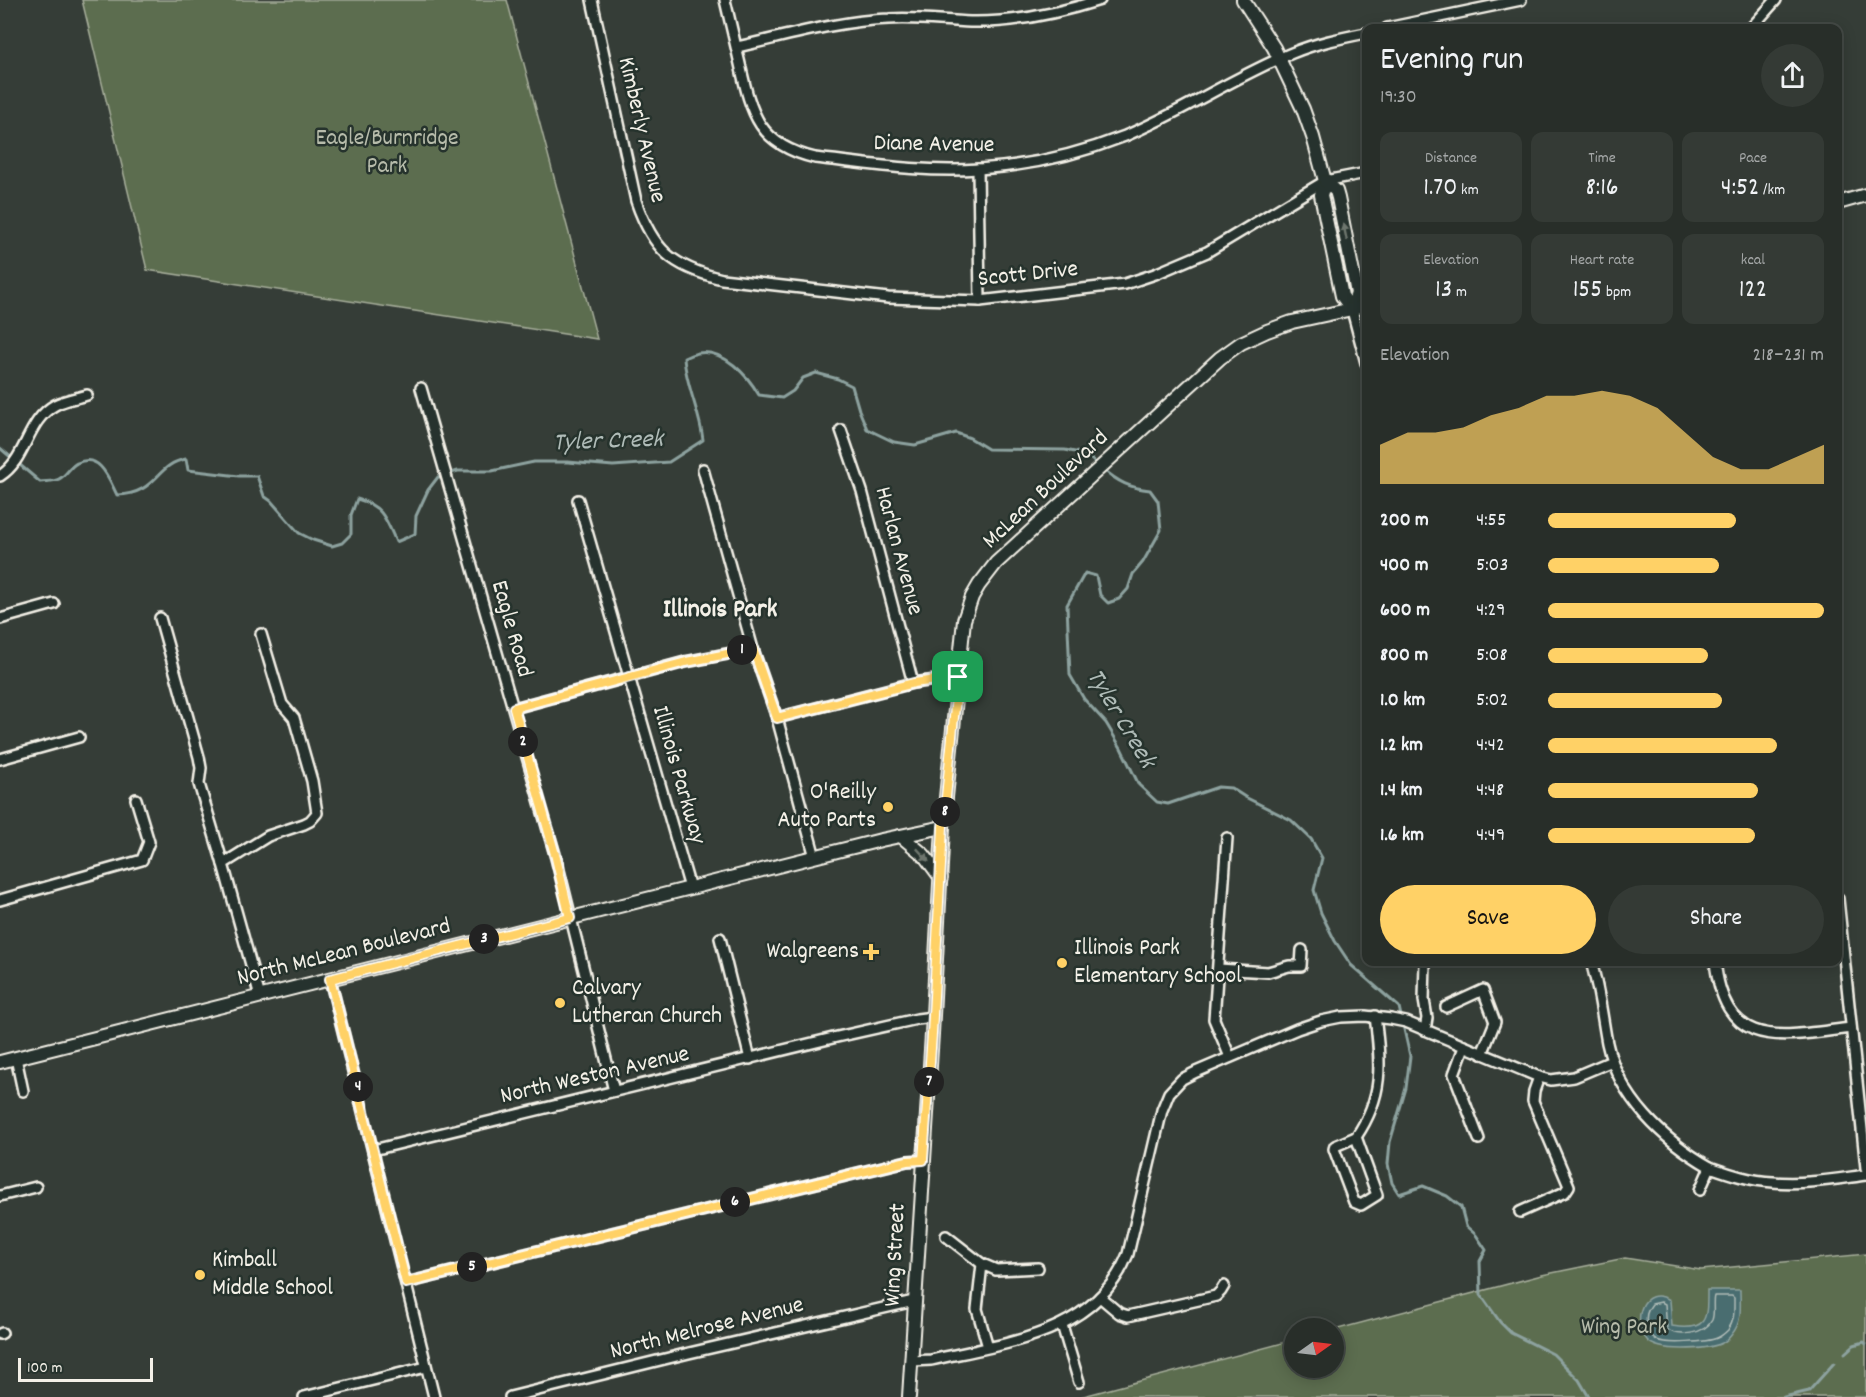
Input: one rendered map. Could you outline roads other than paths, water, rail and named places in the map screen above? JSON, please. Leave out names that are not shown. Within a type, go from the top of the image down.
[{"type":"main road","points":[[1243,0],[1279,59],[1313,137],[1325,181],[1321,195],[1342,296],[1352,310],[1362,307]]},
{"type":"main road","points":[[1842,202],[1866,195]]},
{"type":"main road","name":"McLean Boulevard","points":[[943,827],[964,620],[972,597],[996,563],[1211,366],[1241,343],[1292,322],[1352,310]]},
{"type":"main road","name":"North McLean Boulevard","points":[[0,1062],[814,857],[943,827]]},
{"type":"main road","name":"Wing Street","points":[[909,1397],[943,827]]},
{"type":"main road","points":[[901,836],[924,855],[941,878]]},
{"type":"street","name":"Kimberly Avenue","points":[[592,0],[636,201],[651,236],[673,258]]},
{"type":"street","name":"Diane Avenue","points":[[725,0],[753,113],[765,131],[787,148],[815,158],[908,168],[978,169],[1059,157],[1123,136],[1161,120],[1279,59],[1319,44],[1362,34]]},
{"type":"street","points":[[736,47],[860,21],[910,18],[971,22],[1000,21],[1033,17],[1100,0]]},
{"type":"street","points":[[1406,24],[1521,0]]},
{"type":"street","points":[[1755,24],[1776,0]]},
{"type":"street","points":[[978,169],[980,301]]},
{"type":"street","name":"Scott Drive","points":[[673,258],[698,273],[722,279],[888,298],[980,301],[1105,286],[1140,280],[1207,252],[1325,181],[1362,174]]},
{"type":"street","points":[[1352,310],[1362,348]]},
{"type":"street","name":"Eagle Road","points":[[421,388],[556,858],[614,1091]]},
{"type":"street","points":[[0,476],[11,468],[44,413],[56,404],[87,394]]},
{"type":"street","name":"Harlan Avenue","points":[[841,430],[862,491],[914,683]]},
{"type":"street","points":[[703,469],[753,649],[777,718],[814,857]]},
{"type":"street","name":"Illinois Parkway","points":[[578,500],[690,888]]},
{"type":"street","points":[[0,619],[54,604]]},
{"type":"street","points":[[160,618],[200,757],[200,784],[260,997]]},
{"type":"street","points":[[223,864],[268,836],[310,821],[317,813],[312,781],[294,718],[282,704],[261,634]]},
{"type":"street","points":[[514,708],[686,662],[753,649]]},
{"type":"street","points":[[777,718],[914,683],[958,677]]},
{"type":"street","points":[[0,759],[80,737]]},
{"type":"street","points":[[0,900],[142,860],[149,842],[136,799]]},
{"type":"street","points":[[1227,838],[1214,1020],[1230,1057]]},
{"type":"street","points":[[720,938],[750,1059]]},
{"type":"street","points":[[1842,939],[1866,1168]]},
{"type":"street","points":[[1218,969],[1268,972],[1289,966],[1301,966],[1302,950]]},
{"type":"street","points":[[1421,1029],[1427,1018],[1424,1000],[1425,966]]},
{"type":"street","points":[[1593,966],[1612,1061],[1629,1094],[1656,1128],[1674,1144],[1710,1167],[1743,1177],[1773,1182],[1805,1182],[1866,1175]]},
{"type":"street","points":[[1716,966],[1724,1000],[1736,1018],[1751,1029],[1776,1036],[1851,1028]]},
{"type":"street","points":[[330,979],[434,1397]]},
{"type":"street","points":[[1446,1007],[1483,990],[1495,1022],[1482,1054]]},
{"type":"street","points":[[912,1361],[931,1360],[1036,1335],[1062,1325],[1100,1298],[1119,1273],[1128,1254],[1165,1100],[1182,1079],[1230,1057],[1321,1021],[1354,1016],[1375,1016],[1421,1029],[1539,1077],[1566,1079],[1612,1061]]},
{"type":"street","points":[[1356,1137],[1377,1195],[1361,1205],[1354,1202],[1334,1149],[1335,1146],[1356,1137],[1372,1111],[1379,1082],[1380,1065],[1375,1016]]},
{"type":"street","name":"North Weston Avenue","points":[[373,1150],[911,1020],[933,1017]]},
{"type":"street","points":[[1464,1047],[1454,1074],[1479,1140]]},
{"type":"street","points":[[16,1058],[23,1091]]},
{"type":"street","points":[[1520,1212],[1565,1192],[1569,1186],[1533,1101],[1539,1077]]},
{"type":"street","points":[[406,1283],[674,1216],[907,1161],[923,1160]]},
{"type":"street","points":[[1700,1190],[1710,1167]]},
{"type":"street","points":[[0,1196],[36,1187]]},
{"type":"street","points":[[946,1236],[982,1264],[996,1270],[1038,1268]]},
{"type":"street","points":[[982,1264],[977,1309],[988,1347]]},
{"type":"street","points":[[1100,1298],[1119,1313],[1134,1316],[1216,1296],[1224,1286]]},
{"type":"street","name":"North Melrose Avenue","points":[[510,1397],[914,1301]]},
{"type":"street","points":[[1062,1325],[1079,1382]]},
{"type":"street","points":[[304,1397],[426,1367]]},
{"type":"water","points":[[1707,1290],[1740,1290],[1738,1324],[1726,1340],[1695,1349],[1672,1349],[1661,1347],[1647,1340],[1640,1323],[1642,1307],[1646,1301],[1660,1296],[1670,1300],[1672,1326],[1693,1327],[1703,1321],[1707,1308]]},
{"type":"waterway","name":"Tyler Creek","points":[[0,448],[40,482],[57,480],[77,463],[92,461],[103,469],[117,495],[141,490],[168,467],[186,459],[188,470],[257,476],[264,496],[299,533],[332,546],[342,543],[351,534],[351,515],[357,499],[373,505],[378,510],[386,520],[396,542],[415,534],[416,516],[428,490],[438,477],[458,471],[492,471],[534,462],[613,466],[669,462],[703,440],[687,379],[684,358],[696,353],[707,353],[717,355],[734,365],[759,395],[782,398],[793,391],[803,378],[816,373],[838,379],[852,386],[867,429],[894,442],[915,445],[956,433],[988,449],[1065,450],[1085,454],[1098,465]]},
{"type":"waterway","name":"Tyler Creek","points":[[1103,469],[1125,484],[1150,490],[1158,501],[1161,530],[1143,562],[1133,574],[1128,589],[1119,599],[1108,603],[1100,595],[1096,576],[1085,573],[1067,605],[1070,675],[1084,699],[1106,723],[1139,785],[1157,802],[1168,804],[1218,787],[1231,788],[1291,820],[1311,839],[1322,858],[1314,890],[1321,913],[1335,941],[1351,965],[1399,1007],[1410,1056],[1406,1088],[1390,1142],[1388,1164],[1392,1183],[1399,1194],[1423,1186],[1447,1196],[1461,1207],[1466,1226],[1476,1235],[1486,1250],[1480,1261],[1481,1295],[1500,1322],[1511,1333],[1553,1354],[1579,1380],[1589,1397]]},
{"type":"waterway","name":"Tyler Creek","points":[[1845,1353],[1854,1345],[1864,1342],[1866,1344]]},
{"type":"waterway","name":"Tyler Creek","points":[[1784,1397],[1809,1391],[1834,1363]]},
{"type":"place","name":"O'Reilly Auto Parts","points":[[888,807]]},
{"type":"place","name":"Walgreens","points":[[871,952]]},
{"type":"place","name":"Illinois Park Elementary School","points":[[1062,963]]},
{"type":"place","name":"Calvary Lutheran Church","points":[[560,1003]]},
{"type":"place","name":"Kimball Middle School","points":[[200,1275]]},
{"type":"district","name":"Illinois Park","points":[[720,610]]},
{"type":"park label","name":"Eagle/Burnridge Park","points":[[387,153]]},
{"type":"park label","name":"Wing Park","points":[[1624,1328]]}]
